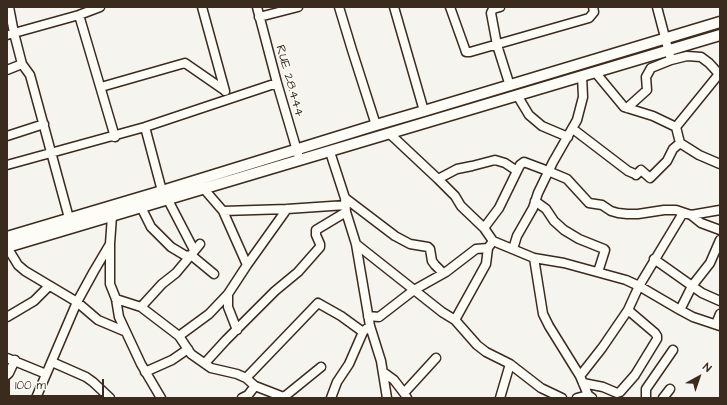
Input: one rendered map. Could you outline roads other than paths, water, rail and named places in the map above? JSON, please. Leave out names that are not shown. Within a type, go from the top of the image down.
[{"type":"main road","points":[[7,247],[141,207],[165,195],[296,149],[424,112],[720,22]]},
{"type":"main road","points":[[7,237],[69,218],[165,195],[204,189],[595,72],[670,55],[720,35]]},
{"type":"street","points":[[9,7],[11,34],[22,64],[30,75],[69,218]]},
{"type":"street","points":[[11,34],[79,15],[100,7]]},
{"type":"street","points":[[202,7],[224,90],[228,99]]},
{"type":"street","name":"RUE 28.444","points":[[257,7],[277,83],[300,160]]},
{"type":"street","points":[[259,17],[298,7]]},
{"type":"street","points":[[339,7],[376,125]]},
{"type":"street","points":[[394,7],[424,112]]},
{"type":"street","points":[[450,7],[466,52],[589,18],[594,12],[593,7]]},
{"type":"street","points":[[500,7],[493,9],[491,14],[497,44],[510,86]]},
{"type":"street","points":[[657,7],[670,55]]},
{"type":"street","points":[[79,15],[115,136]]},
{"type":"street","points":[[627,108],[647,90],[646,77],[651,68],[670,55],[701,57],[720,74],[676,127]]},
{"type":"street","points":[[100,87],[185,63],[224,90]]},
{"type":"street","points":[[7,70],[22,64]]},
{"type":"street","points":[[595,72],[627,108],[653,116],[676,127]]},
{"type":"street","points":[[513,250],[516,236],[522,225],[529,217],[548,171],[577,120],[583,97],[582,76]]},
{"type":"street","points":[[7,165],[145,128],[277,83]]},
{"type":"street","points":[[517,96],[529,115],[542,126],[568,137]]},
{"type":"street","points":[[7,136],[44,124]]},
{"type":"street","points":[[676,127],[680,143],[699,155],[720,164]]},
{"type":"street","points":[[145,128],[165,195],[195,250],[214,274]]},
{"type":"street","points":[[573,129],[628,171],[636,175],[641,170],[650,178],[667,161],[673,149],[680,143]]},
{"type":"street","points":[[390,134],[438,178],[455,196],[461,206],[484,228],[490,245],[486,264],[455,320]]},
{"type":"street","points":[[330,152],[356,244],[370,326],[381,361],[387,398]]},
{"type":"street","points":[[438,178],[457,169],[495,160],[504,163],[517,171]]},
{"type":"street","points":[[484,228],[502,202],[517,171],[524,162],[567,179],[589,203],[602,205],[611,211],[618,213],[638,214],[664,210],[676,210],[687,214],[701,223],[720,230]]},
{"type":"street","points":[[204,189],[223,211],[247,265]]},
{"type":"street","points":[[535,201],[546,209],[554,221],[564,230],[579,239],[605,250],[598,272]]},
{"type":"street","points":[[205,363],[275,291],[298,272],[320,247],[316,230],[346,205]]},
{"type":"street","points":[[223,211],[346,205],[410,244],[428,247],[430,249],[432,261],[443,273]]},
{"type":"street","points":[[141,207],[151,227],[171,247],[186,256],[195,250]]},
{"type":"street","points":[[179,336],[209,314],[228,294],[287,209]]},
{"type":"street","points":[[582,380],[628,310],[639,286],[654,260],[687,214],[720,209]]},
{"type":"street","points":[[112,216],[110,284],[116,299],[119,317],[124,331],[161,398]]},
{"type":"street","points":[[680,310],[692,286],[710,263],[720,240]]},
{"type":"street","points":[[36,398],[77,302],[110,244]]},
{"type":"street","points":[[356,244],[442,312],[455,320],[476,345],[486,352],[510,364],[541,388],[562,398]]},
{"type":"street","points":[[368,316],[379,317],[414,290],[443,273],[476,249],[490,245],[513,250],[534,258],[564,263],[598,272],[639,286],[693,317],[718,325],[720,314]]},
{"type":"street","points":[[7,247],[18,265],[49,286],[77,302],[98,320],[124,331]]},
{"type":"street","points":[[141,308],[162,284],[176,273],[195,250]]},
{"type":"street","points":[[534,258],[543,314],[548,326],[591,397],[577,398]]},
{"type":"street","points":[[654,260],[707,296],[720,301]]},
{"type":"street","points":[[7,318],[34,301],[49,286]]},
{"type":"street","points":[[228,294],[228,307],[237,330]]},
{"type":"street","points":[[116,299],[141,308],[161,322],[179,336],[191,354],[215,370],[237,374],[246,378],[255,386],[281,397],[321,367]]},
{"type":"street","points":[[246,378],[318,303],[341,316],[363,332]]},
{"type":"street","points":[[582,380],[603,386],[617,393],[620,392],[635,375],[657,339],[657,336],[628,310]]},
{"type":"street","points":[[330,398],[337,382],[350,364],[363,332],[370,326]]},
{"type":"street","points":[[146,372],[172,360],[188,350]]},
{"type":"street","points":[[646,398],[646,390],[673,350]]},
{"type":"street","points":[[7,358],[46,374]]},
{"type":"street","points":[[383,372],[394,380],[406,395],[436,358]]},
{"type":"street","points":[[7,375],[15,360]]},
{"type":"street","points":[[52,362],[86,377],[110,398]]},
{"type":"street","points":[[500,398],[510,364]]},
{"type":"street","points":[[242,398],[248,395],[255,386]]},
{"type":"street","points":[[663,398],[670,389]]}]
